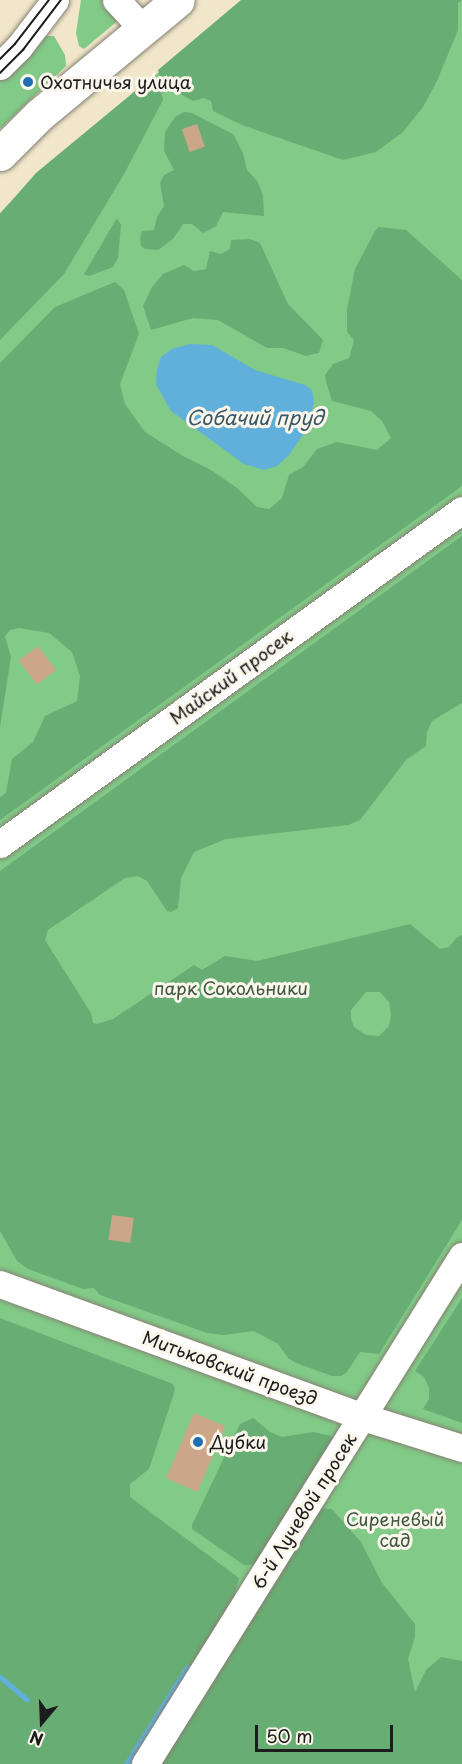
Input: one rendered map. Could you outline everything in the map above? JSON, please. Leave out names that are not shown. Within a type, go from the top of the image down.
[{"type":"main road","points":[[0,154],[39,115],[178,0]]},
{"type":"street","points":[[0,66],[19,48],[55,0]]},
{"type":"street","points":[[116,0],[143,29]]},
{"type":"street","name":"Майский просек","points":[[0,844],[462,510]]},
{"type":"street","name":"6-й Лучевой просек","points":[[145,1764],[462,1256]]},
{"type":"street","name":"Митьковский проезд","points":[[0,1284],[363,1417],[462,1448]]},
{"type":"green space","points":[[81,0],[104,0],[121,18],[84,49],[79,46],[76,33]]},
{"type":"green space","points":[[241,0],[462,0],[458,3],[458,30],[437,81],[423,107],[403,132],[376,152],[343,160],[242,125],[213,111],[211,101],[204,98],[193,101],[179,93],[172,83],[165,83],[160,78],[158,70]]},
{"type":"green space","name":"парк Сокольники","points":[[245,0],[462,0],[462,1764],[0,1764],[0,213],[37,174]]},
{"type":"green space","points":[[46,36],[54,36],[65,55],[66,66],[0,129],[0,78]]},
{"type":"green space","points":[[153,81],[160,88],[163,100],[123,176],[64,274],[0,340],[0,214],[36,173],[146,82]]},
{"type":"green space","points":[[184,112],[192,113],[233,134],[243,153],[247,170],[258,182],[263,196],[264,216],[223,212],[216,226],[203,233],[192,224],[183,224],[173,239],[158,250],[145,249],[141,246],[142,231],[154,230],[157,217],[164,206],[160,183],[164,175],[174,170],[164,151],[165,132],[175,117]]},
{"type":"green space","points":[[117,218],[121,225],[118,258],[113,267],[89,276],[84,274]]},
{"type":"green space","points":[[379,227],[406,230],[462,280],[462,486],[0,820],[0,797],[6,793],[12,759],[33,742],[45,716],[77,701],[80,676],[72,652],[49,633],[19,628],[10,630],[5,636],[11,657],[0,727],[0,363],[55,307],[115,282],[124,290],[139,334],[120,384],[125,404],[145,432],[183,456],[211,470],[237,488],[257,507],[269,509],[282,498],[289,475],[303,467],[317,449],[337,442],[377,450],[391,438],[382,421],[371,411],[332,401],[325,375],[333,364],[349,358],[354,340],[347,332],[347,309],[355,269]]},
{"type":"green space","points":[[250,239],[260,243],[288,304],[323,340],[319,353],[306,356],[283,348],[267,348],[218,320],[193,318],[151,330],[143,306],[152,287],[163,274],[184,265],[194,271],[206,269],[210,251],[221,254],[230,249],[231,240]]},
{"type":"green space","points":[[462,536],[462,703],[432,721],[427,732],[426,746],[406,760],[360,820],[348,825],[226,839],[194,852],[181,878],[178,908],[171,912],[167,911],[147,881],[138,876],[125,878],[48,930],[45,940],[91,1013],[93,1023],[97,1024],[113,1019],[194,965],[202,970],[225,956],[257,961],[410,924],[440,949],[449,947],[456,938],[462,935],[462,1220],[379,1354],[360,1352],[347,1372],[341,1376],[332,1376],[296,1363],[288,1358],[278,1344],[254,1331],[223,1335],[207,1333],[100,1295],[94,1288],[83,1289],[28,1269],[17,1261],[0,1231],[0,871]],"holes":[[[366,992],[380,992],[389,1002],[391,1015],[389,1026],[379,1036],[366,1035],[354,1027],[351,1010]]]},
{"type":"green space","points":[[462,1298],[462,1423],[423,1409],[429,1399],[429,1388],[424,1377],[415,1371]]},
{"type":"green space","points":[[0,1318],[173,1384],[175,1390],[149,1469],[130,1484],[130,1497],[239,1578],[230,1609],[133,1764],[0,1764]]},
{"type":"green space","points":[[253,1418],[270,1432],[282,1437],[313,1432],[331,1436],[339,1442],[261,1564],[244,1565],[192,1529],[192,1525],[240,1424]]},
{"type":"green space","points":[[320,1508],[332,1509],[361,1542],[382,1583],[415,1624],[415,1637],[408,1659],[415,1692],[426,1670],[441,1657],[462,1661],[462,1764],[158,1764]]},
{"type":"water","name":"Собачий пруд","points":[[190,344],[212,345],[255,370],[305,385],[312,390],[314,403],[307,429],[289,455],[277,466],[264,470],[244,464],[171,411],[156,384],[157,369],[161,357],[172,349]]},
{"type":"building","points":[[197,124],[205,147],[190,152],[182,129]]},
{"type":"building","points":[[38,646],[56,670],[37,684],[19,660]]},
{"type":"building","points":[[112,1215],[134,1218],[130,1243],[109,1240]]},
{"type":"building","points":[[194,1413],[225,1426],[198,1492],[166,1478]]},
{"type":"waterway","points":[[126,1764],[187,1667]]},
{"type":"waterway","points":[[0,1677],[27,1700]]},
{"type":"tram line","points":[[0,59],[15,44],[49,0]]},
{"type":"tram line","points":[[0,73],[23,50],[61,0]]},
{"type":"place","name":"Охотничья улица","points":[[28,82]]},
{"type":"place","name":"Дубки","points":[[198,1442]]},
{"type":"park label","name":"Сиреневый сад","points":[[395,1530]]}]
